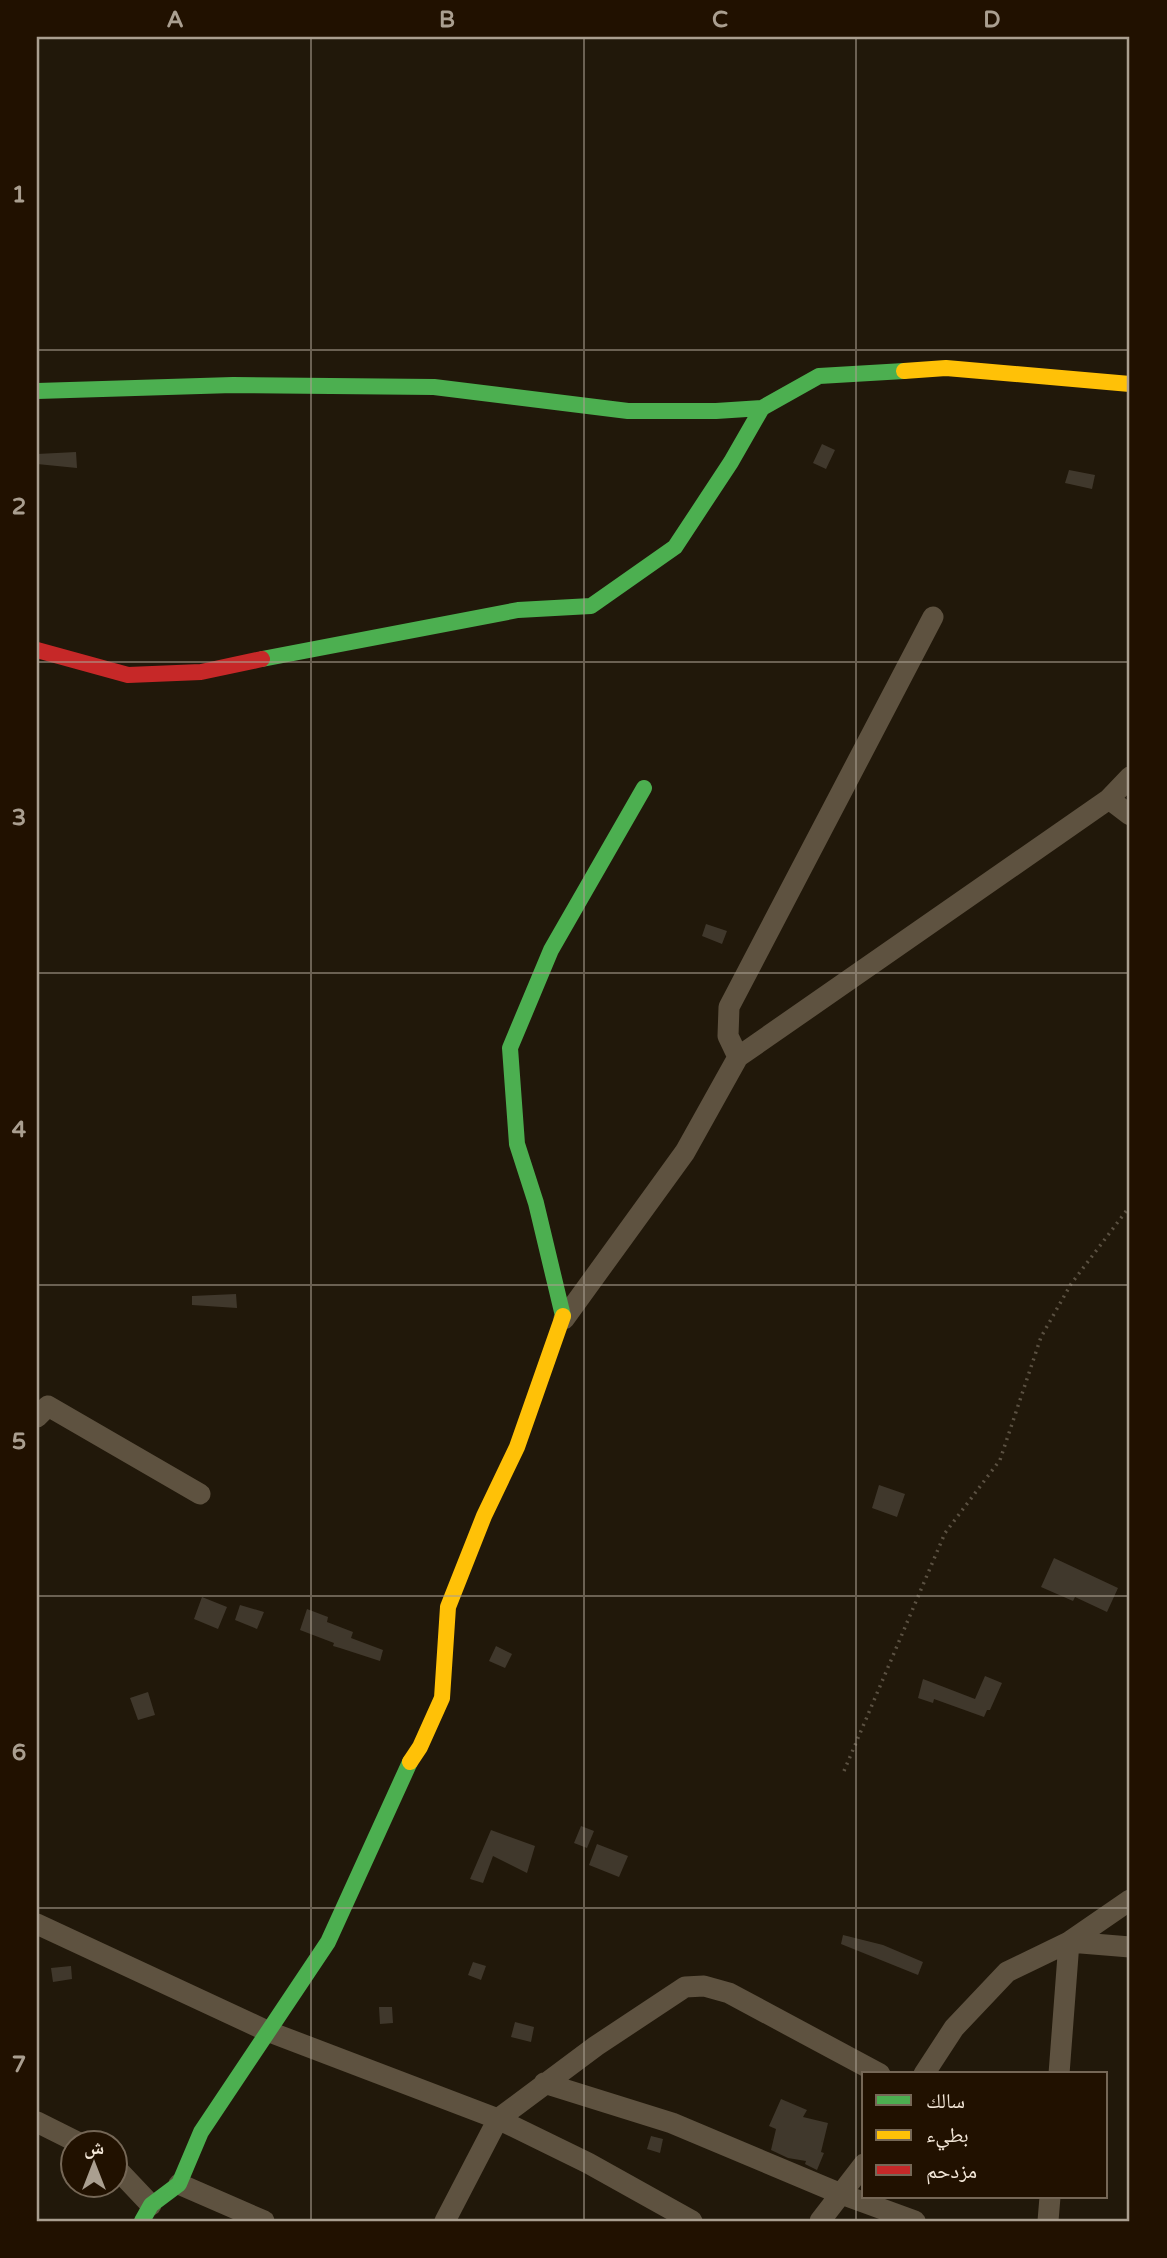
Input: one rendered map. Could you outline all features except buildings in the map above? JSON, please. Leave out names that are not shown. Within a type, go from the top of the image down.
[{"type":"street","points":[[37,391],[233,385],[434,387],[628,411],[716,411],[762,408],[819,376],[946,368],[1130,384]]},
{"type":"street","points":[[37,650],[128,675],[201,672],[518,610],[591,606],[675,547],[731,462],[762,408]]},
{"type":"street","points":[[738,1057],[728,1036],[729,1007],[933,617]]},
{"type":"street","points":[[130,2188],[147,2213],[179,2184],[201,2133],[328,1942],[407,1766],[420,1747],[442,1698],[448,1607],[484,1516],[517,1447],[564,1319],[685,1152],[738,1057],[1110,799],[1130,777]]},
{"type":"street","points":[[564,1319],[536,1203],[517,1144],[510,1048],[551,950],[644,788]]},
{"type":"street","points":[[1110,799],[1130,815]]},
{"type":"street","points":[[41,1408],[200,1494]]},
{"type":"street","points":[[925,2072],[954,2028],[1007,1972],[1069,1942],[1130,1899]]},
{"type":"street","points":[[37,1924],[267,2031],[498,2119],[588,2163],[692,2221]]},
{"type":"street","points":[[1069,1942],[1130,1947]]},
{"type":"street","points":[[1059,2072],[1069,1942]]},
{"type":"street","points":[[445,2221],[498,2119],[544,2082],[685,1987],[704,1986],[729,1993],[876,2072]]},
{"type":"street","points":[[544,2082],[672,2123],[841,2194],[915,2221]]},
{"type":"street","points":[[37,2122],[60,2134]]},
{"type":"street","points":[[820,2221],[862,2167]]},
{"type":"street","points":[[179,2184],[264,2221]]},
{"type":"street","points":[[1048,2221],[1050,2198]]},
{"type":"path","points":[[844,1771],[945,1533],[1000,1460],[1041,1337],[1071,1284],[1130,1206]]},
{"type":"traffic: fast","points":[[37,391],[233,385],[434,387],[628,411],[716,411],[762,408],[819,376],[904,371]]},
{"type":"traffic: fast","points":[[262,659],[518,610],[591,606],[675,547],[731,462],[762,408]]},
{"type":"traffic: fast","points":[[563,1316],[536,1203],[517,1144],[510,1048],[551,950],[644,788]]},
{"type":"traffic: fast","points":[[142,2221],[151,2205],[179,2184],[201,2132],[328,1942],[410,1762]]},
{"type":"traffic: slow","points":[[904,371],[946,368],[1130,384]]},
{"type":"traffic: slow","points":[[410,1762],[420,1747],[442,1698],[448,1607],[484,1516],[517,1447],[563,1316]]},
{"type":"traffic: jam","points":[[37,650],[128,675],[201,672],[262,659]]}]
